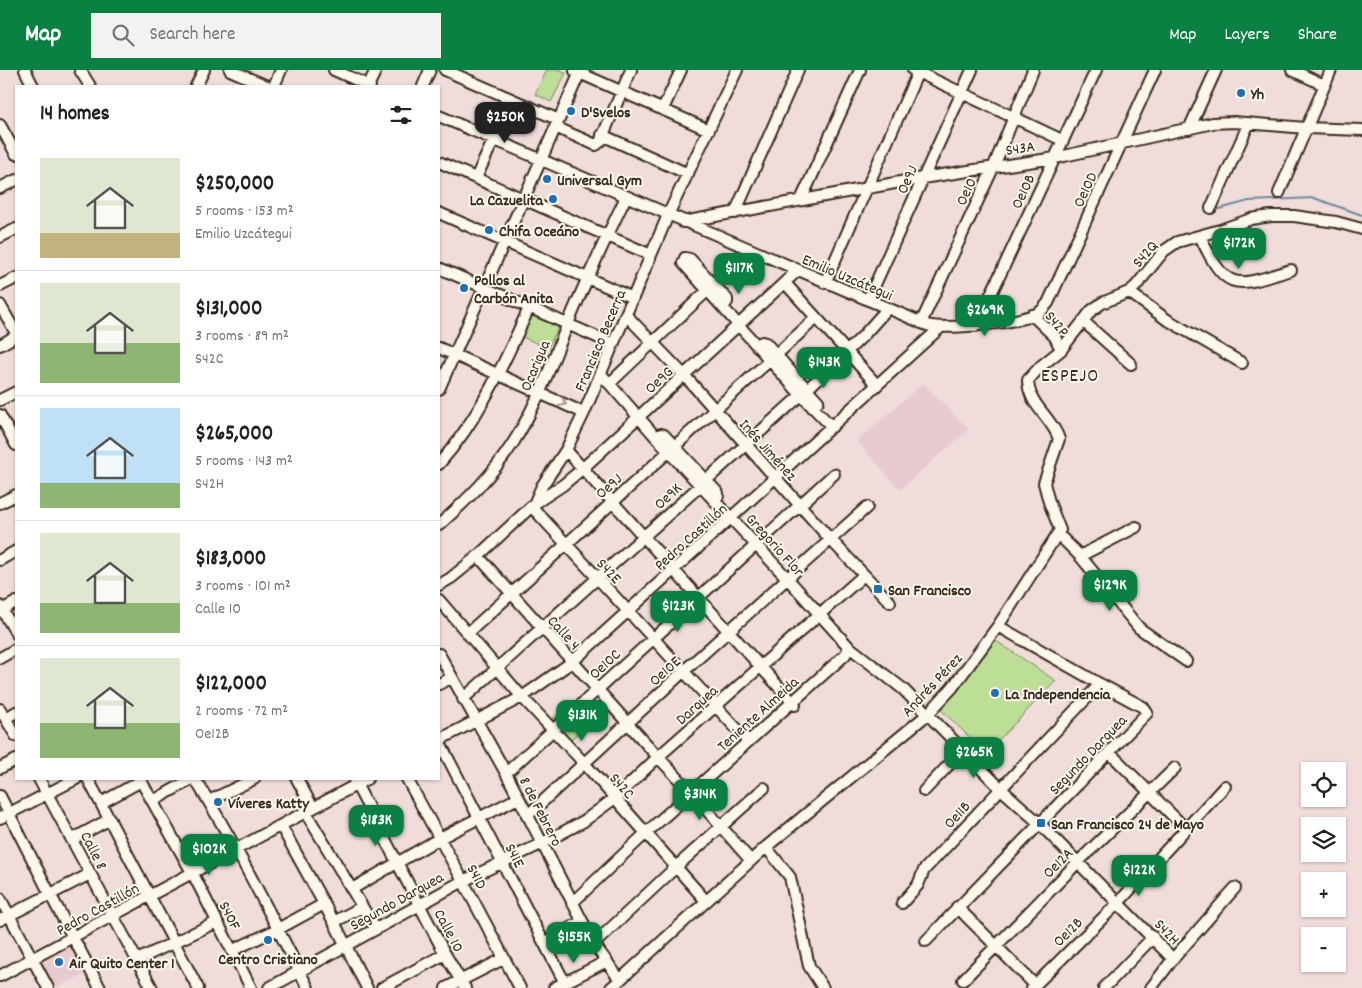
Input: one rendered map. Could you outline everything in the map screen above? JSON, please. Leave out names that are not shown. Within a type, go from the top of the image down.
[{"type":"street","points":[[25,70],[32,85]]},
{"type":"street","points":[[80,70],[89,85]]},
{"type":"street","points":[[196,85],[204,70]]},
{"type":"street","points":[[230,70],[265,85]]},
{"type":"street","points":[[274,85],[281,70]]},
{"type":"street","points":[[334,70],[367,85]]},
{"type":"street","points":[[369,85],[376,70]]},
{"type":"street","points":[[423,85],[430,70]]},
{"type":"street","points":[[445,70],[512,100],[594,145],[598,144],[631,70]]},
{"type":"street","points":[[663,109],[681,70]]},
{"type":"street","name":"Francisco Becerra","points":[[440,584],[478,556],[533,506],[542,486],[566,450],[601,374],[668,215],[737,70]]},
{"type":"street","points":[[735,213],[798,70]]},
{"type":"street","points":[[801,200],[860,70]]},
{"type":"street","name":"Oe9J","points":[[868,300],[972,70]]},
{"type":"street","name":"Oe10","points":[[921,323],[994,166],[1033,70]]},
{"type":"street","name":"Oe10B","points":[[976,326],[1096,70]]},
{"type":"street","name":"Oe10D","points":[[1032,315],[1040,312],[1048,304],[1155,70]]},
{"type":"street","points":[[1189,129],[1216,70]]},
{"type":"street","points":[[1292,70],[1324,85]]},
{"type":"street","points":[[1279,193],[1331,70]]},
{"type":"street","points":[[440,386],[557,124],[578,71],[709,130]]},
{"type":"street","points":[[825,283],[916,71],[1062,140]]},
{"type":"street","points":[[476,178],[512,100]]},
{"type":"street","name":"Emilio Uzcátegui","points":[[440,116],[921,323],[934,327],[976,326],[1032,315]]},
{"type":"street","name":"S43A","points":[[683,222],[922,178],[1054,158],[1213,123],[1234,122],[1306,128],[1362,129]]},
{"type":"street","points":[[1211,208],[1249,123]]},
{"type":"street","points":[[0,125],[3,136],[15,153]]},
{"type":"street","points":[[602,135],[688,174]]},
{"type":"street","points":[[440,162],[651,256]]},
{"type":"street","points":[[0,188],[15,180]]},
{"type":"street","name":"Ocarigua","points":[[440,524],[461,505],[500,462],[513,442],[540,392],[587,278],[626,197]]},
{"type":"street","points":[[440,213],[633,298]]},
{"type":"street","name":"S42Q","points":[[1061,350],[1092,311],[1102,303],[1129,292],[1171,245],[1251,218],[1271,216],[1294,216],[1336,222],[1362,229]]},
{"type":"street","points":[[0,237],[15,230]]},
{"type":"street","points":[[1200,236],[1220,272],[1233,282],[1244,283],[1291,270]]},
{"type":"street","points":[[610,384],[750,250]]},
{"type":"street","name":"Oe9G","points":[[533,506],[582,469],[740,325],[797,270]]},
{"type":"street","points":[[440,272],[484,287],[613,344]]},
{"type":"street","points":[[0,286],[15,278]]},
{"type":"street","points":[[785,283],[877,385]]},
{"type":"street","points":[[712,288],[723,307],[757,346],[773,358],[804,392],[813,408],[832,427]]},
{"type":"street","points":[[1129,292],[1166,319],[1242,363]]},
{"type":"street","points":[[0,305],[15,333]]},
{"type":"street","points":[[440,463],[469,426],[499,374],[529,308]]},
{"type":"street","name":"Oe9K","points":[[464,699],[804,392],[887,309]]},
{"type":"street","name":"Inés Jiménez","points":[[626,315],[654,343],[830,539],[890,602]]},
{"type":"street","name":"S42P","points":[[1032,315],[1055,337],[1061,350]]},
{"type":"street","name":"Oe9J","points":[[468,633],[816,318]]},
{"type":"street","points":[[1083,321],[1131,364]]},
{"type":"street","name":"Pedro Castillón","points":[[440,739],[522,697],[572,662],[941,327]]},
{"type":"street","points":[[0,345],[15,336]]},
{"type":"street","points":[[440,348],[584,412]]},
{"type":"street","points":[[1061,350],[1040,366],[1028,380],[1030,395],[1053,426],[1060,439],[1044,483],[1049,502],[1059,526],[1058,534],[1080,556],[1139,628],[1186,662]]},
{"type":"street","name":"Gregorio Flor","points":[[601,374],[657,437],[703,483],[714,500],[848,646],[893,680],[928,714]]},
{"type":"street","points":[[0,400],[15,392]]},
{"type":"street","points":[[0,414],[15,443]]},
{"type":"street","points":[[566,450],[794,703]]},
{"type":"street","name":"Oe10C","points":[[506,774],[834,474]]},
{"type":"street","points":[[0,503],[15,496]]},
{"type":"street","name":"S42E","points":[[533,506],[748,741]]},
{"type":"street","name":"Oe10E","points":[[527,816],[684,671],[867,507]]},
{"type":"street","points":[[1080,556],[1136,527]]},
{"type":"street","name":"Andrés Pérez","points":[[611,988],[766,847],[928,714],[963,674],[998,626],[1058,534]]},
{"type":"street","points":[[0,560],[15,552]]},
{"type":"street","name":"Calle 4","points":[[478,556],[722,826],[751,861]]},
{"type":"street","name":"Darquea","points":[[541,844],[584,821],[615,798],[760,666],[864,576]]},
{"type":"street","name":"S42C","points":[[440,601],[522,697],[584,763],[706,901]]},
{"type":"street","points":[[15,602],[1,609],[15,631]]},
{"type":"street","name":"Segundo Darquea","points":[[926,941],[957,907],[1146,716],[1147,712],[1144,707],[998,626]]},
{"type":"street","name":"Teniente Almeida","points":[[572,903],[691,792],[794,703],[845,655],[848,646]]},
{"type":"street","points":[[0,658],[15,650]]},
{"type":"street","name":"8 de Febrero","points":[[440,656],[506,774],[594,944],[605,962],[620,980]]},
{"type":"street","points":[[440,684],[451,678]]},
{"type":"street","name":"Oe11B","points":[[902,903],[918,885],[924,870],[1100,684]]},
{"type":"street","points":[[15,712],[2,714],[15,734]]},
{"type":"street","name":"S42H","points":[[928,714],[1000,788],[1040,824],[1173,958]]},
{"type":"street","name":"S41E","points":[[440,742],[565,983]]},
{"type":"street","points":[[924,790],[963,750]]},
{"type":"street","points":[[1109,752],[1186,829]]},
{"type":"street","points":[[0,768],[15,760]]},
{"type":"street","name":"Oe12A","points":[[963,980],[1077,863],[1175,768]]},
{"type":"street","name":"Calle 8","points":[[40,780],[152,988]]},
{"type":"street","points":[[5,816],[74,780]]},
{"type":"street","points":[[88,780],[198,988]]},
{"type":"street","points":[[100,803],[141,780]]},
{"type":"street","name":"S40F","points":[[141,780],[193,874],[251,988]]},
{"type":"street","points":[[153,801],[192,780]]},
{"type":"street","points":[[195,780],[209,801],[308,988]]},
{"type":"street","points":[[209,801],[252,780]]},
{"type":"street","points":[[297,780],[310,810],[375,928]]},
{"type":"street","name":"S41D","points":[[408,780],[520,988]]},
{"type":"street","name":"Pedro Castillón","points":[[0,976],[281,826],[355,782]]},
{"type":"street","name":"Calle 10","points":[[355,782],[445,954],[463,984]]},
{"type":"street","name":"Oe12B","points":[[1033,986],[1118,902],[1225,786]]},
{"type":"street","points":[[594,944],[764,788]]},
{"type":"street","points":[[0,796],[5,816],[50,894],[100,988]]},
{"type":"street","points":[[352,889],[440,838],[518,798]]},
{"type":"street","points":[[73,839],[110,819]]},
{"type":"street","points":[[281,826],[334,922],[367,988]]},
{"type":"street","name":"Segundo Darquea","points":[[269,988],[419,904],[541,844]]},
{"type":"street","points":[[766,847],[790,877],[810,966],[823,988]]},
{"type":"street","points":[[4,918],[90,874]]},
{"type":"street","points":[[1151,988],[1173,958],[1234,888]]},
{"type":"street","points":[[0,898],[4,918],[48,988]]},
{"type":"street","points":[[233,950],[278,929],[324,904]]},
{"type":"street","points":[[334,922],[362,907]]},
{"type":"street","points":[[957,907],[1033,986]]},
{"type":"street","points":[[544,943],[582,921]]},
{"type":"street","points":[[137,960],[218,922]]},
{"type":"street","points":[[1104,988],[1153,937]]},
{"type":"street","points":[[382,988],[445,954]]},
{"type":"street","points":[[446,988],[463,984],[503,959]]},
{"type":"street","points":[[554,988],[605,962]]},
{"type":"shaded area","points":[[923,383],[969,429],[900,490],[857,441]]},
{"type":"shaded area","points":[[73,945],[88,973],[54,988],[40,963]]},
{"type":"green space","points":[[547,70],[561,70],[566,73],[551,102],[535,94]]},
{"type":"green space","points":[[526,309],[560,324],[548,348],[515,334]]},
{"type":"green space","name":"La Independencia","points":[[995,640],[1056,681],[986,753],[935,704]]},
{"type":"green space","points":[[561,711],[579,732],[570,740],[552,719]]},
{"type":"waterway","points":[[1219,209],[1249,201],[1314,198],[1362,215]]},
{"type":"place","name":"Yh","points":[[1241,93]]},
{"type":"place","name":"D'Svelos","points":[[571,111]]},
{"type":"place","name":"Universal Gym","points":[[547,179]]},
{"type":"place","name":"La Cazuelita","points":[[553,199]]},
{"type":"place","name":"Chifa Oceáno","points":[[489,230]]},
{"type":"place","name":"Pollos al Carbón Anita","points":[[464,288]]},
{"type":"place","name":"San Francisco","points":[[878,589]]},
{"type":"place","name":"La Independencia","points":[[995,693]]},
{"type":"place","name":"Víveres Katty","points":[[218,802]]},
{"type":"place","name":"San Francisco 24 de Mayo","points":[[1041,823]]},
{"type":"place","name":"Centro Cristiano","points":[[268,940]]},
{"type":"place","name":"Air Quito Center 1","points":[[59,962]]},
{"type":"district","name":"ESPEJO","points":[[1070,374]]}]
